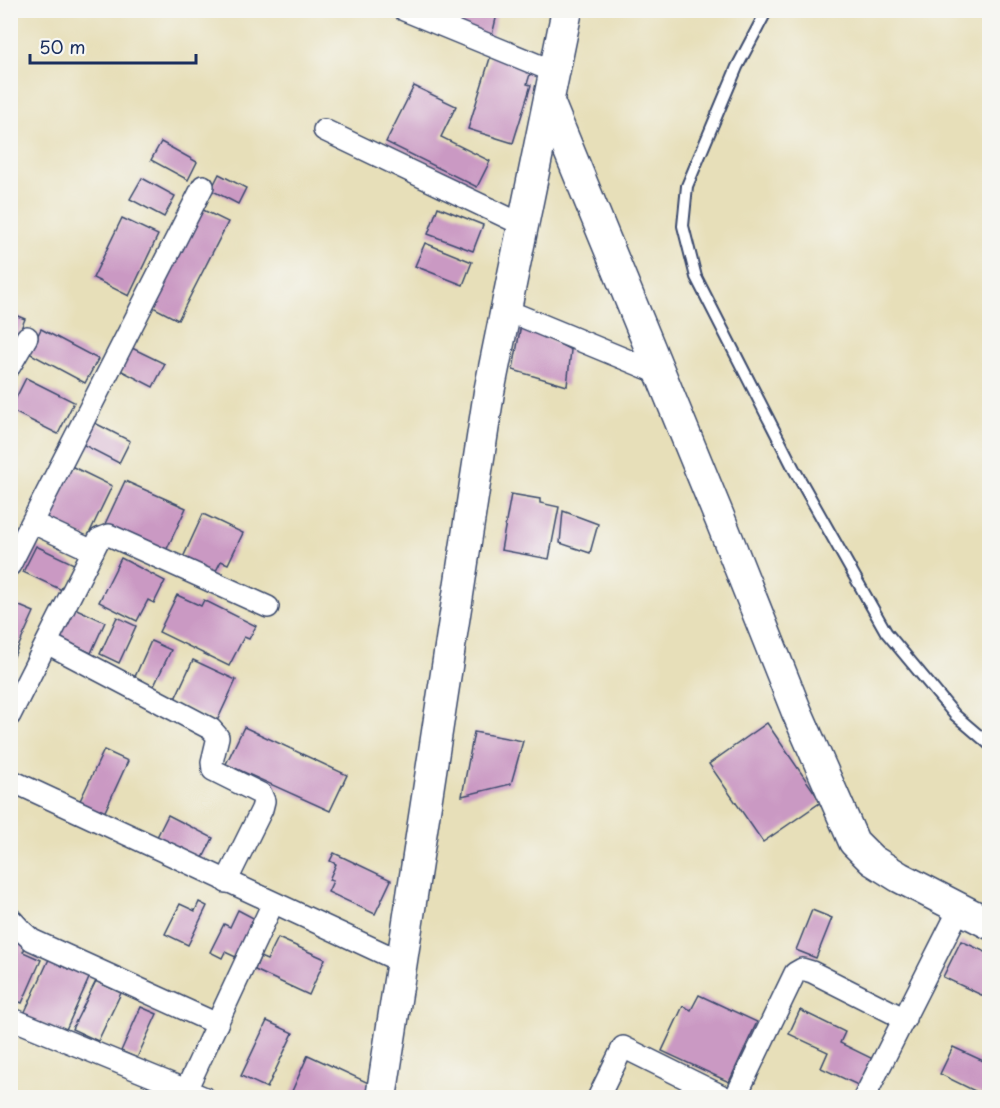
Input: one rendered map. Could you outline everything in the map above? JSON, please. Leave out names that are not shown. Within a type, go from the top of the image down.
[{"type":"street","points":[[381,1098],[489,392],[567,10]]},
{"type":"street","points":[[412,12],[555,72]]},
{"type":"street","points":[[549,102],[796,710],[854,842],[881,866],[990,924]]},
{"type":"street","points":[[324,130],[523,225]]},
{"type":"street","points":[[10,565],[203,186]]},
{"type":"street","points":[[506,310],[661,374]]},
{"type":"street","points":[[10,366],[27,337]]},
{"type":"street","points":[[33,523],[93,551]]},
{"type":"street","points":[[10,715],[99,539],[109,535],[268,608]]},
{"type":"street","points":[[47,643],[211,729],[218,737],[212,762],[213,770],[261,794],[264,801],[262,809],[226,882]]},
{"type":"street","points":[[10,780],[402,962]]},
{"type":"street","points":[[10,1018],[191,1095],[217,1024],[273,903]]},
{"type":"street","points":[[864,1098],[960,908]]},
{"type":"street","points":[[10,918],[32,940],[217,1024]]},
{"type":"street","points":[[735,1098],[795,973],[802,969],[904,1019]]},
{"type":"street","points":[[598,1098],[623,1047],[726,1098]]},
{"type":"lane","points":[[767,10],[738,67],[687,186],[683,226],[696,277],[794,469],[886,632],[955,715],[990,745]]},
{"type":"building","points":[[450,10],[498,10],[490,44],[444,21]]},
{"type":"building","points":[[491,55],[532,68],[527,84],[531,85],[513,143],[468,129]]},
{"type":"building","points":[[414,86],[456,106],[441,137],[490,161],[477,187],[386,142]]},
{"type":"building","points":[[161,142],[197,162],[188,180],[151,160]]},
{"type":"building","points":[[219,174],[246,188],[238,204],[211,190]]},
{"type":"building","points":[[142,178],[175,196],[164,217],[130,199]]},
{"type":"building","points":[[197,207],[228,222],[178,320],[147,304]]},
{"type":"building","points":[[438,207],[483,225],[473,251],[428,234]]},
{"type":"building","points":[[122,218],[158,235],[129,296],[93,278]]},
{"type":"building","points":[[425,243],[472,262],[463,285],[415,266]]},
{"type":"building","points":[[10,313],[25,319],[14,345],[10,343]]},
{"type":"building","points":[[521,324],[571,350],[567,386],[513,370]]},
{"type":"building","points":[[41,329],[98,359],[85,383],[29,353]]},
{"type":"building","points":[[132,348],[165,364],[153,387],[120,370]]},
{"type":"building","points":[[26,378],[74,402],[58,434],[10,410]]},
{"type":"building","points":[[89,420],[130,441],[119,463],[78,442]]},
{"type":"building","points":[[69,465],[112,486],[87,538],[44,517]]},
{"type":"building","points":[[125,481],[186,508],[165,553],[104,526]]},
{"type":"building","points":[[511,494],[540,499],[540,503],[559,507],[549,559],[501,550]]},
{"type":"building","points":[[563,511],[598,524],[590,553],[560,543]]},
{"type":"building","points":[[203,514],[243,533],[228,564],[221,561],[213,577],[181,562]]},
{"type":"building","points":[[36,546],[76,565],[64,591],[23,572]]},
{"type":"building","points":[[121,558],[165,581],[154,603],[148,600],[137,621],[99,602]]},
{"type":"building","points":[[177,595],[201,606],[204,600],[256,626],[249,639],[244,637],[229,666],[159,632]]},
{"type":"building","points":[[10,602],[34,612],[10,665]]},
{"type":"building","points":[[68,605],[105,622],[91,653],[54,636]]},
{"type":"building","points":[[117,617],[136,626],[119,663],[100,654]]},
{"type":"building","points":[[151,641],[171,650],[153,688],[134,679]]},
{"type":"building","points":[[193,660],[236,680],[217,721],[174,701]]},
{"type":"building","points":[[767,723],[821,802],[763,842],[709,764]]},
{"type":"building","points":[[244,727],[347,775],[330,811],[226,764]]},
{"type":"building","points":[[474,732],[523,741],[511,784],[462,796]]},
{"type":"building","points":[[104,750],[128,761],[101,820],[76,809]]},
{"type":"building","points":[[168,815],[213,838],[199,866],[154,843]]},
{"type":"building","points":[[334,853],[391,880],[375,914],[328,892],[333,881],[329,880],[336,864],[330,861]]},
{"type":"building","points":[[199,902],[207,906],[188,945],[165,934],[180,904],[195,911]]},
{"type":"building","points":[[238,910],[259,921],[240,959],[225,952],[222,958],[210,952],[224,924],[230,927]]},
{"type":"building","points":[[812,910],[832,918],[816,958],[796,950]]},
{"type":"building","points":[[278,938],[325,959],[309,995],[255,970],[260,957],[267,960]]},
{"type":"building","points":[[14,939],[27,944],[23,952],[41,960],[22,1003],[10,998],[10,946]]},
{"type":"building","points":[[961,941],[990,954],[990,999],[943,977]]},
{"type":"building","points":[[50,957],[90,976],[64,1034],[23,1016]]},
{"type":"building","points":[[96,981],[121,993],[98,1041],[72,1029]]},
{"type":"building","points":[[699,995],[757,1022],[729,1082],[662,1051],[683,1006],[691,1010]]},
{"type":"building","points":[[141,1007],[157,1014],[137,1058],[121,1051]]},
{"type":"building","points":[[800,1010],[845,1032],[840,1043],[873,1059],[860,1086],[821,1068],[828,1052],[789,1034]]},
{"type":"building","points":[[267,1021],[293,1033],[267,1088],[241,1076]]},
{"type":"building","points":[[953,1047],[990,1064],[990,1091],[987,1097],[940,1074]]},
{"type":"building","points":[[308,1055],[373,1085],[367,1098],[289,1098]]}]
